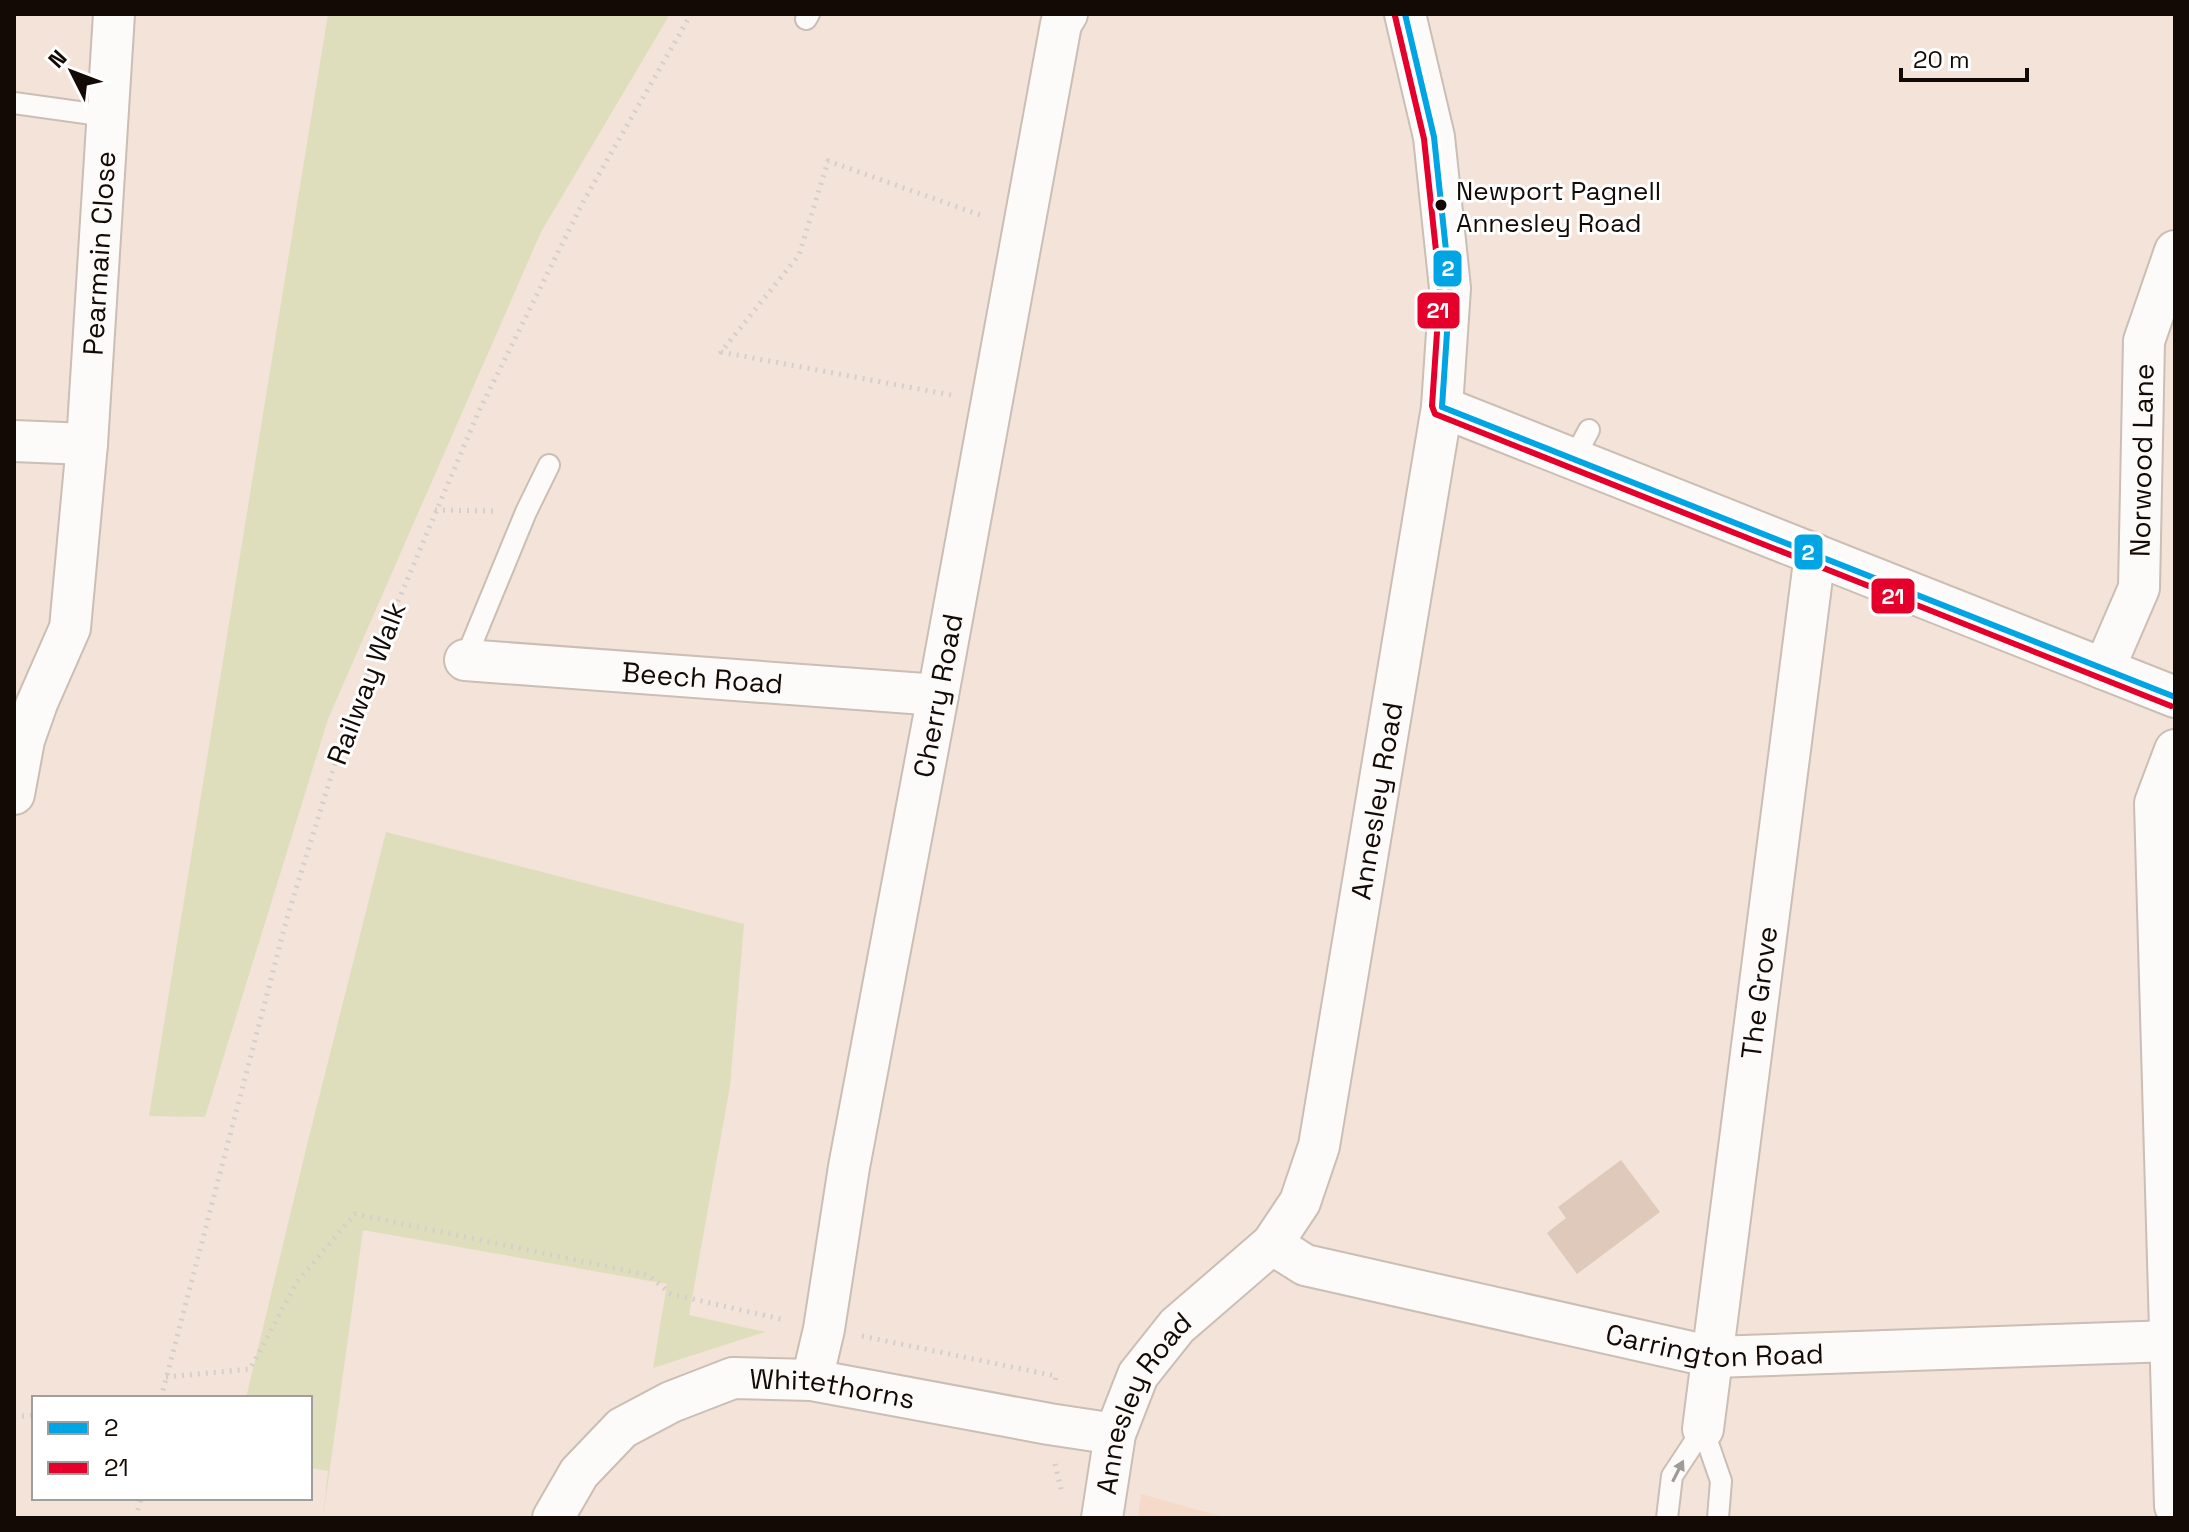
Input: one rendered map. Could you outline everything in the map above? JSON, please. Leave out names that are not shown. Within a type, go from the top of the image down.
[{"type":"street","name":"Pearmain Close","points":[[14,794],[29,728],[70,628],[87,444],[114,14]]},
{"type":"street","name":"Cherry Road","points":[[812,1380],[824,1329],[849,1167],[1061,24],[1067,14]]},
{"type":"street","name":"Annesley Road","points":[[1102,1518],[1115,1434],[1138,1375],[1177,1326],[1272,1244],[1300,1202],[1319,1146],[1442,407],[1450,288],[1434,137],[1405,14]]},
{"type":"street","name":"Norwood Lane","points":[[2104,669],[2139,588],[2144,341],[2175,251]]},
{"type":"street","points":[[1442,407],[1581,444],[1815,554],[2175,697]]},
{"type":"street","points":[[14,441],[87,444]]},
{"type":"street","name":"The Grove","points":[[1703,1429],[1815,554]]},
{"type":"street","name":"Beech Road","points":[[465,660],[938,695]]},
{"type":"street","points":[[2175,750],[2155,803],[2175,1506]]},
{"type":"street","name":"Carrington Road","points":[[1272,1244],[1305,1265],[1713,1357],[2171,1341]]},
{"type":"street","name":"Whitethorns","points":[[553,1518],[579,1473],[622,1428],[671,1402],[733,1378],[812,1380],[1115,1434]]},
{"type":"lane","points":[[14,103],[107,116]]},
{"type":"lane","points":[[465,660],[526,512],[549,465]]},
{"type":"lane","points":[[1667,1518],[1672,1476],[1703,1429]]},
{"type":"lane","points":[[1703,1429],[1721,1481],[1718,1518]]},
{"type":"path","name":"Railway Walk","points":[[161,1396],[287,918],[351,712],[478,413],[583,202],[691,14]]},
{"type":"path","points":[[992,403],[721,352],[799,255],[828,161],[1023,230]]},
{"type":"path","points":[[435,510],[526,512]]},
{"type":"path","points":[[166,1377],[250,1369],[297,1282],[355,1214],[648,1275],[671,1294]]},
{"type":"shaded area","points":[[1141,1494],[1227,1518],[1138,1518]]},
{"type":"green space","points":[[328,14],[670,14],[541,232],[328,719],[205,1117],[149,1116]]},
{"type":"green space","points":[[386,832],[744,924],[730,1086],[689,1315],[765,1332],[653,1368],[667,1284],[363,1230],[323,1518],[328,1471],[312,1468],[312,1396],[246,1396]]},
{"type":"building","points":[[1621,1160],[1660,1212],[1577,1274],[1547,1233],[1566,1218],[1558,1207]]},
{"type":"transit line","name":"2","points":[[1405,14],[1434,137],[1450,288],[1442,407]]},
{"type":"transit line","name":"21","points":[[1395,16],[1424,139],[1440,288],[1432,406],[1435,414],[2171,706]]},
{"type":"transit line","name":"2","points":[[1442,407],[2175,697]]},
{"type":"place","name":"Newport Pagnell Annesley Road","points":[[1441,205]]}]
